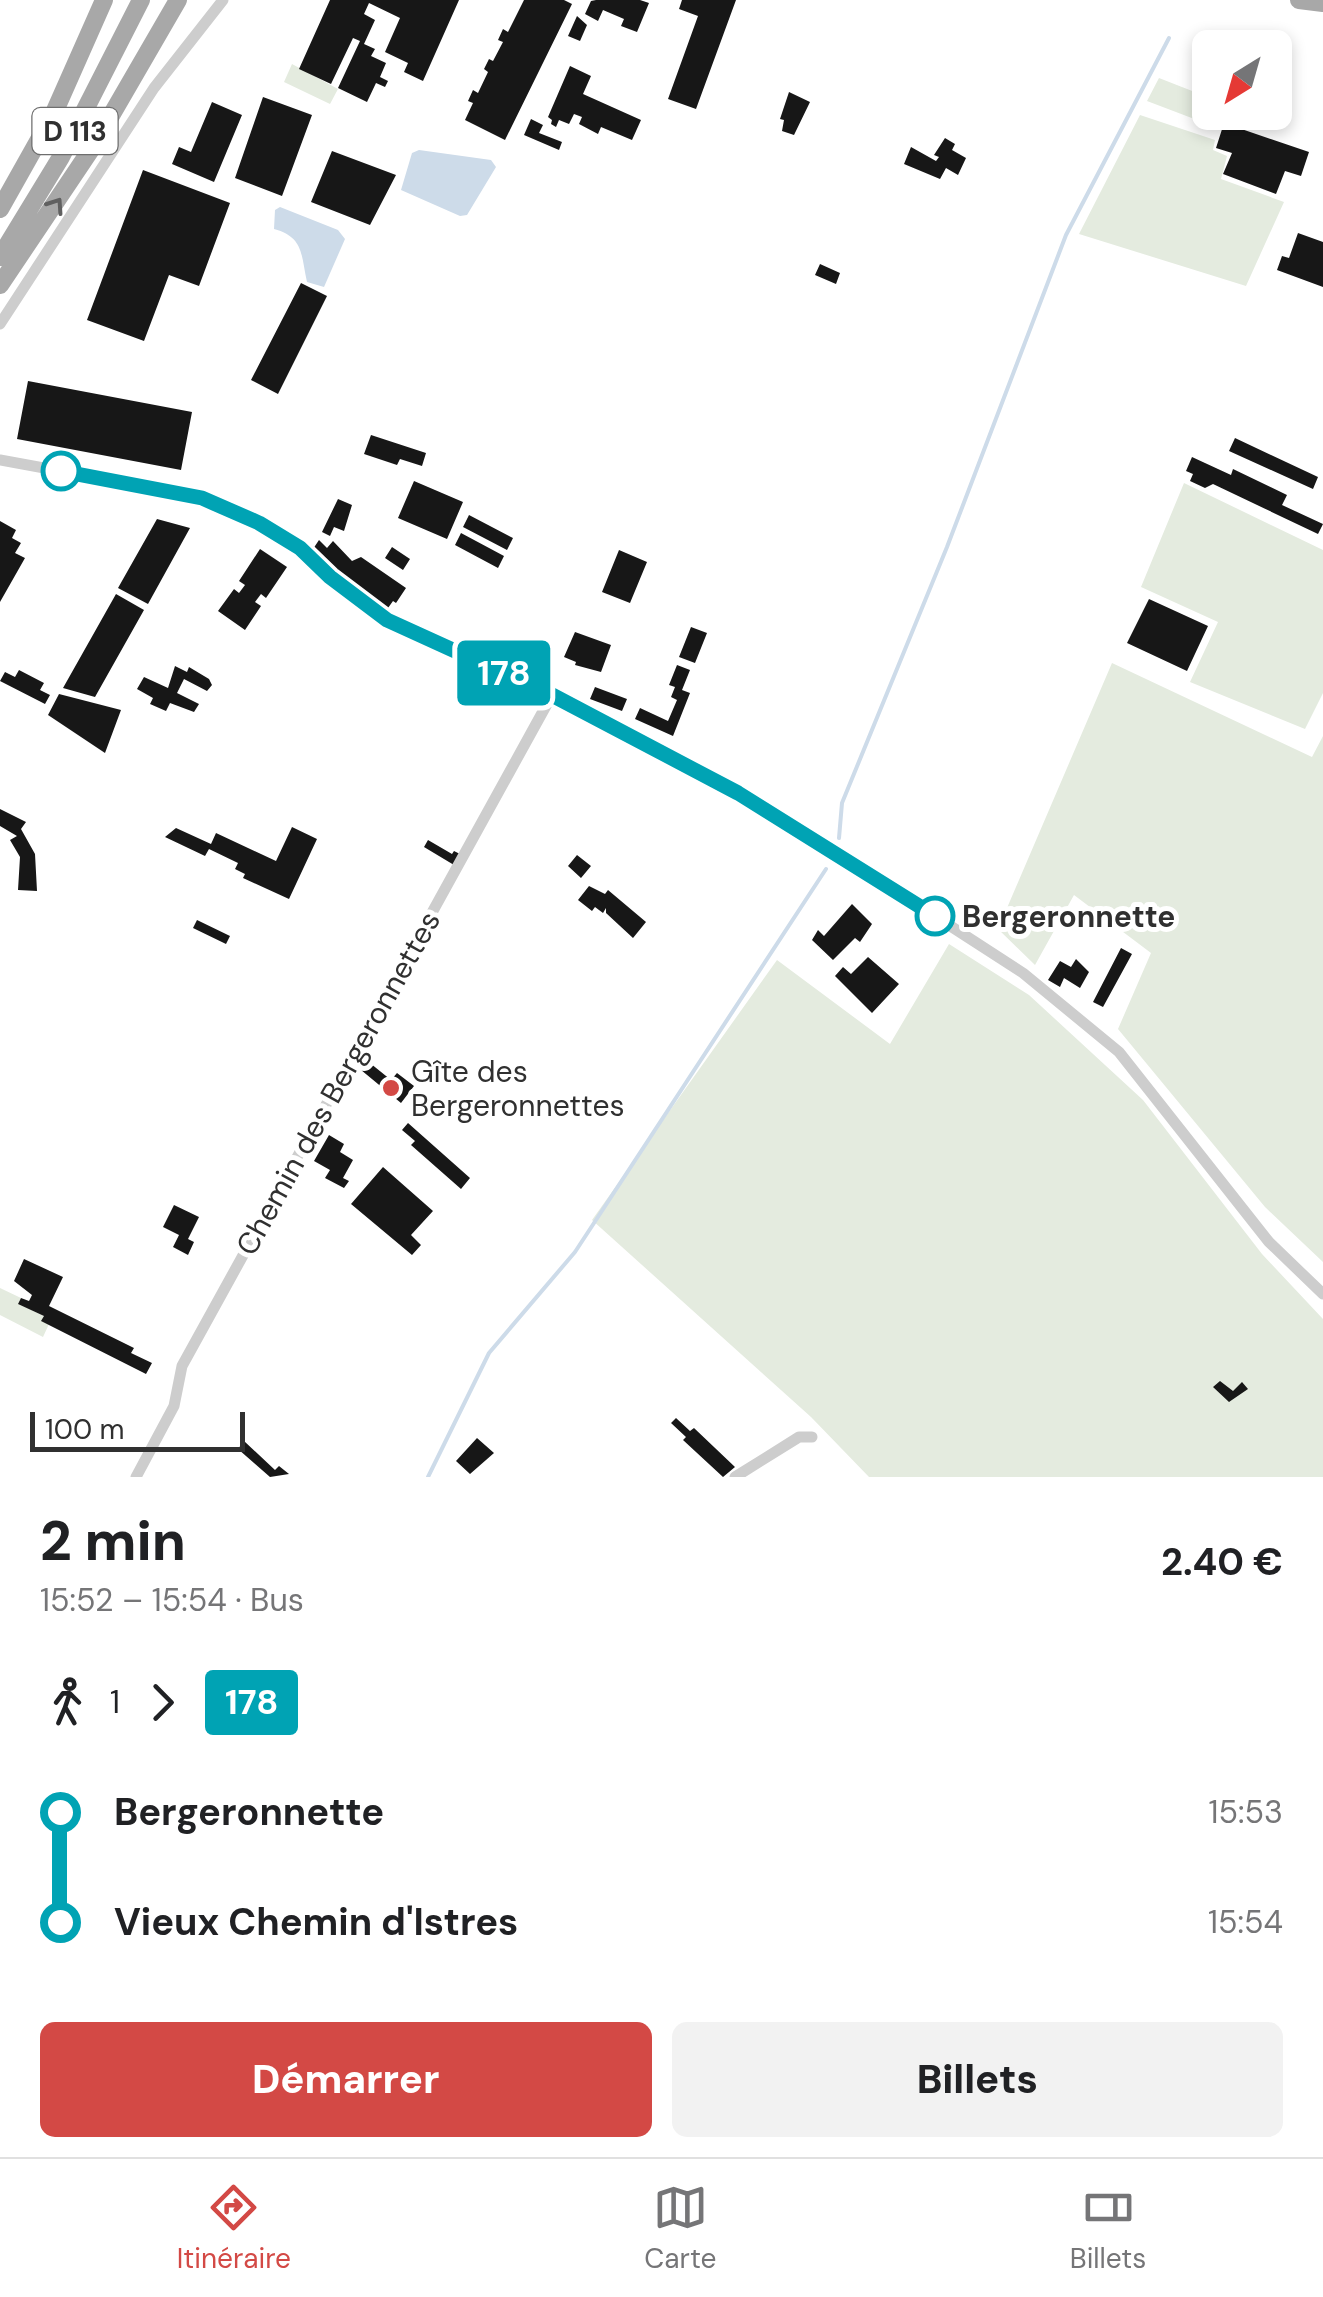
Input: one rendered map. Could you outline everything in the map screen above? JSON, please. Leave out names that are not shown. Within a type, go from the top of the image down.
[{"type":"main road","name":"D 113","points":[[0,209],[54,113],[104,0]]},
{"type":"main road","name":"D 113","points":[[0,257],[61,157],[141,0]]},
{"type":"main road","points":[[0,284],[94,145],[178,0]]},
{"type":"main road","points":[[1299,0],[1323,3]]},
{"type":"street","points":[[0,324],[154,88],[223,0]]},
{"type":"street","points":[[0,460],[202,498],[300,548],[330,577],[387,620],[552,695],[738,793],[1022,974],[1118,1052],[1269,1242],[1323,1294]]},
{"type":"street","name":"Chemin des Bergeronnettes","points":[[136,1477],[174,1406],[182,1366],[552,695]]},
{"type":"street","points":[[735,1477],[799,1437],[812,1438]]},
{"type":"shaded area","points":[[292,64],[338,89],[330,104],[284,82]]},
{"type":"shaded area","points":[[1159,78],[1192,91],[1192,118],[1147,101]]},
{"type":"shaded area","points":[[1140,115],[1215,140],[1213,150],[1227,156],[1221,179],[1284,202],[1246,286],[1079,234]]},
{"type":"shaded area","points":[[1184,483],[1323,550],[1323,693],[1305,729],[1190,682],[1218,622],[1141,587]]},
{"type":"shaded area","points":[[1112,663],[1312,757],[1323,736],[1323,1262],[1265,1207],[1118,1029],[1151,953],[1074,895],[1035,965],[998,929]]},
{"type":"shaded area","points":[[949,944],[1029,995],[1143,1100],[1262,1254],[1323,1319],[1323,1477],[869,1477],[811,1417],[592,1220],[777,960],[890,1044]]},
{"type":"shaded area","points":[[0,1288],[21,1298],[19,1304],[44,1316],[42,1321],[49,1324],[43,1337],[0,1315]]},
{"type":"water","points":[[419,150],[491,160],[496,167],[467,215],[460,216],[401,190],[412,153]]},
{"type":"water","points":[[280,207],[338,230],[345,239],[324,287],[307,282],[296,242],[274,229],[275,210]]},
{"type":"building","points":[[330,0],[459,0],[423,81],[404,72],[408,63],[385,52],[400,18],[369,3],[364,14],[375,20],[364,44],[375,49],[371,56],[386,63],[380,77],[388,81],[385,87],[376,83],[367,102],[338,88],[360,41],[353,38],[331,84],[299,69]]},
{"type":"building","points":[[524,0],[564,0],[572,4],[505,140],[465,120],[473,103],[468,101],[473,90],[478,93],[488,72],[484,69],[503,42],[498,40],[503,29],[508,32]]},
{"type":"building","points":[[682,0],[736,0],[696,109],[668,99],[698,16],[679,9]]},
{"type":"building","points":[[591,1],[649,3],[637,32],[621,26],[624,19],[603,10],[598,21],[585,14]]},
{"type":"building","points":[[577,16],[587,25],[580,41],[568,36]]},
{"type":"building","points":[[570,66],[591,76],[583,94],[641,120],[632,140],[601,127],[598,134],[579,124],[582,117],[574,114],[569,124],[559,120],[556,127],[551,124],[548,117]]},
{"type":"building","points":[[789,92],[810,102],[794,135],[782,131],[784,120],[780,119]]},
{"type":"building","points":[[263,97],[312,115],[282,196],[235,178]]},
{"type":"building","points":[[212,102],[242,115],[214,182],[172,164],[179,147],[191,152]]},
{"type":"building","points":[[531,119],[543,125],[539,133],[562,142],[559,150],[524,135]]},
{"type":"building","points":[[1222,130],[1245,130],[1309,152],[1301,176],[1285,171],[1276,194],[1223,174],[1232,153],[1216,148]]},
{"type":"building","points":[[945,138],[955,144],[952,150],[966,158],[958,175],[946,168],[940,179],[904,164],[911,147],[936,161],[939,157],[934,155]]},
{"type":"building","points":[[332,151],[396,175],[370,225],[311,202]]},
{"type":"building","points":[[143,170],[230,203],[199,286],[169,275],[144,341],[87,320]]},
{"type":"building","points":[[1298,233],[1323,242],[1323,287],[1277,270],[1282,256],[1289,258]]},
{"type":"building","points":[[820,264],[840,273],[836,284],[815,275]]},
{"type":"building","points":[[301,283],[327,296],[278,394],[251,380]]},
{"type":"building","points":[[28,381],[192,412],[181,470],[17,439]]},
{"type":"building","points":[[371,435],[426,453],[422,466],[400,459],[397,465],[364,454]]},
{"type":"building","points":[[1235,438],[1318,477],[1313,489],[1229,451]]},
{"type":"building","points":[[1192,457],[1231,475],[1233,469],[1287,495],[1282,505],[1323,524],[1318,534],[1213,484],[1205,488],[1190,481],[1193,474],[1186,471]]},
{"type":"building","points":[[414,481],[463,502],[447,539],[398,518]]},
{"type":"building","points":[[338,499],[352,505],[344,531],[334,527],[330,536],[322,532]]},
{"type":"building","points":[[469,515],[513,538],[507,550],[463,527]]},
{"type":"building","points":[[157,519],[190,528],[148,604],[118,588]]},
{"type":"building","points":[[0,521],[16,530],[12,538],[21,543],[15,553],[25,558],[0,602]]},
{"type":"building","points":[[461,533],[504,556],[498,568],[455,545]]},
{"type":"building","points":[[319,540],[327,548],[333,541],[352,561],[361,557],[406,588],[396,603],[393,601],[388,608],[342,577],[313,549]]},
{"type":"building","points":[[392,547],[410,559],[403,570],[385,558]]},
{"type":"building","points":[[260,549],[287,567],[266,598],[261,594],[255,602],[261,606],[245,630],[218,611],[234,589],[239,593],[245,585],[239,581]]},
{"type":"building","points":[[619,550],[647,562],[630,603],[602,592]]},
{"type":"building","points":[[116,594],[144,610],[95,697],[63,688]]},
{"type":"building","points":[[1149,599],[1208,626],[1187,671],[1127,643]]},
{"type":"building","points":[[691,627],[707,633],[695,663],[679,657]]},
{"type":"building","points":[[575,632],[611,645],[601,672],[575,665],[576,662],[564,657]]},
{"type":"building","points":[[677,665],[690,670],[682,690],[690,693],[673,736],[635,719],[640,708],[668,721],[677,700],[671,697],[675,687],[669,685]]},
{"type":"building","points":[[175,666],[187,672],[189,667],[212,685],[207,691],[184,679],[177,693],[199,704],[194,712],[170,703],[166,711],[150,704],[153,698],[137,689],[144,677],[168,688]]},
{"type":"building","points":[[19,670],[44,683],[40,690],[50,695],[45,704],[0,681],[5,672],[15,677]]},
{"type":"building","points":[[595,687],[627,699],[622,711],[590,699]]},
{"type":"building","points":[[59,694],[121,710],[105,753],[48,715]]},
{"type":"building","points":[[0,809],[26,822],[21,829],[35,854],[37,891],[18,890],[20,857],[10,840],[17,836],[0,826]]},
{"type":"building","points":[[292,827],[317,839],[289,899],[243,878],[245,874],[235,869],[238,863],[209,849],[205,856],[165,837],[176,828],[211,844],[216,833],[276,861]]},
{"type":"building","points":[[428,840],[452,854],[460,854],[454,865],[424,847]]},
{"type":"building","points":[[577,855],[591,866],[581,878],[568,866]]},
{"type":"building","points":[[589,886],[605,894],[608,890],[646,922],[633,938],[606,913],[606,908],[603,913],[595,907],[592,911],[578,900]]},
{"type":"building","points":[[852,904],[872,924],[860,942],[855,938],[833,960],[812,940],[818,930],[824,936]]},
{"type":"building","points":[[197,920],[230,936],[226,944],[193,928]]},
{"type":"building","points":[[1121,948],[1132,954],[1103,1007],[1093,1002]]},
{"type":"building","points":[[868,957],[899,984],[872,1013],[835,976],[843,967],[851,974]]},
{"type":"building","points":[[1076,959],[1089,972],[1080,988],[1064,978],[1060,987],[1048,980],[1060,961],[1071,967]]},
{"type":"building","points":[[360,1055],[391,1080],[397,1073],[414,1086],[401,1103],[355,1065]]},
{"type":"building","points":[[408,1123],[470,1178],[461,1189],[411,1145],[415,1141],[402,1130]]},
{"type":"building","points":[[329,1135],[344,1144],[340,1152],[353,1160],[343,1178],[349,1181],[344,1188],[325,1178],[330,1170],[314,1161]]},
{"type":"building","points":[[383,1167],[433,1211],[411,1235],[421,1245],[412,1255],[351,1204]]},
{"type":"building","points":[[174,1205],[199,1217],[188,1239],[194,1242],[188,1255],[173,1247],[179,1235],[163,1227]]},
{"type":"building","points":[[24,1259],[63,1277],[49,1306],[134,1348],[131,1353],[152,1363],[146,1374],[41,1321],[44,1316],[18,1304],[21,1298],[29,1301],[32,1295],[14,1281]]},
{"type":"building","points":[[1220,1381],[1233,1391],[1242,1382],[1248,1389],[1229,1402],[1213,1387]]},
{"type":"building","points":[[676,1418],[690,1431],[694,1428],[735,1467],[723,1477],[683,1440],[686,1437],[671,1423]]},
{"type":"building","points":[[477,1438],[494,1453],[470,1474],[456,1461]]},
{"type":"building","points":[[244,1441],[275,1470],[279,1466],[289,1474],[270,1477],[238,1449]]},
{"type":"waterway","points":[[839,838],[842,803],[947,547],[1066,235],[1169,38]]},
{"type":"waterway","points":[[428,1477],[489,1353],[575,1252],[826,869]]},
{"type":"bus line","name":"178","points":[[61,471],[202,498],[259,523],[300,548],[330,577],[387,620],[552,695],[738,793],[935,916]]},
{"type":"place","name":"Bergeronnette","points":[[935,916]]},
{"type":"place","name":"Gîte des Bergeronnettes","points":[[391,1088]]}]
